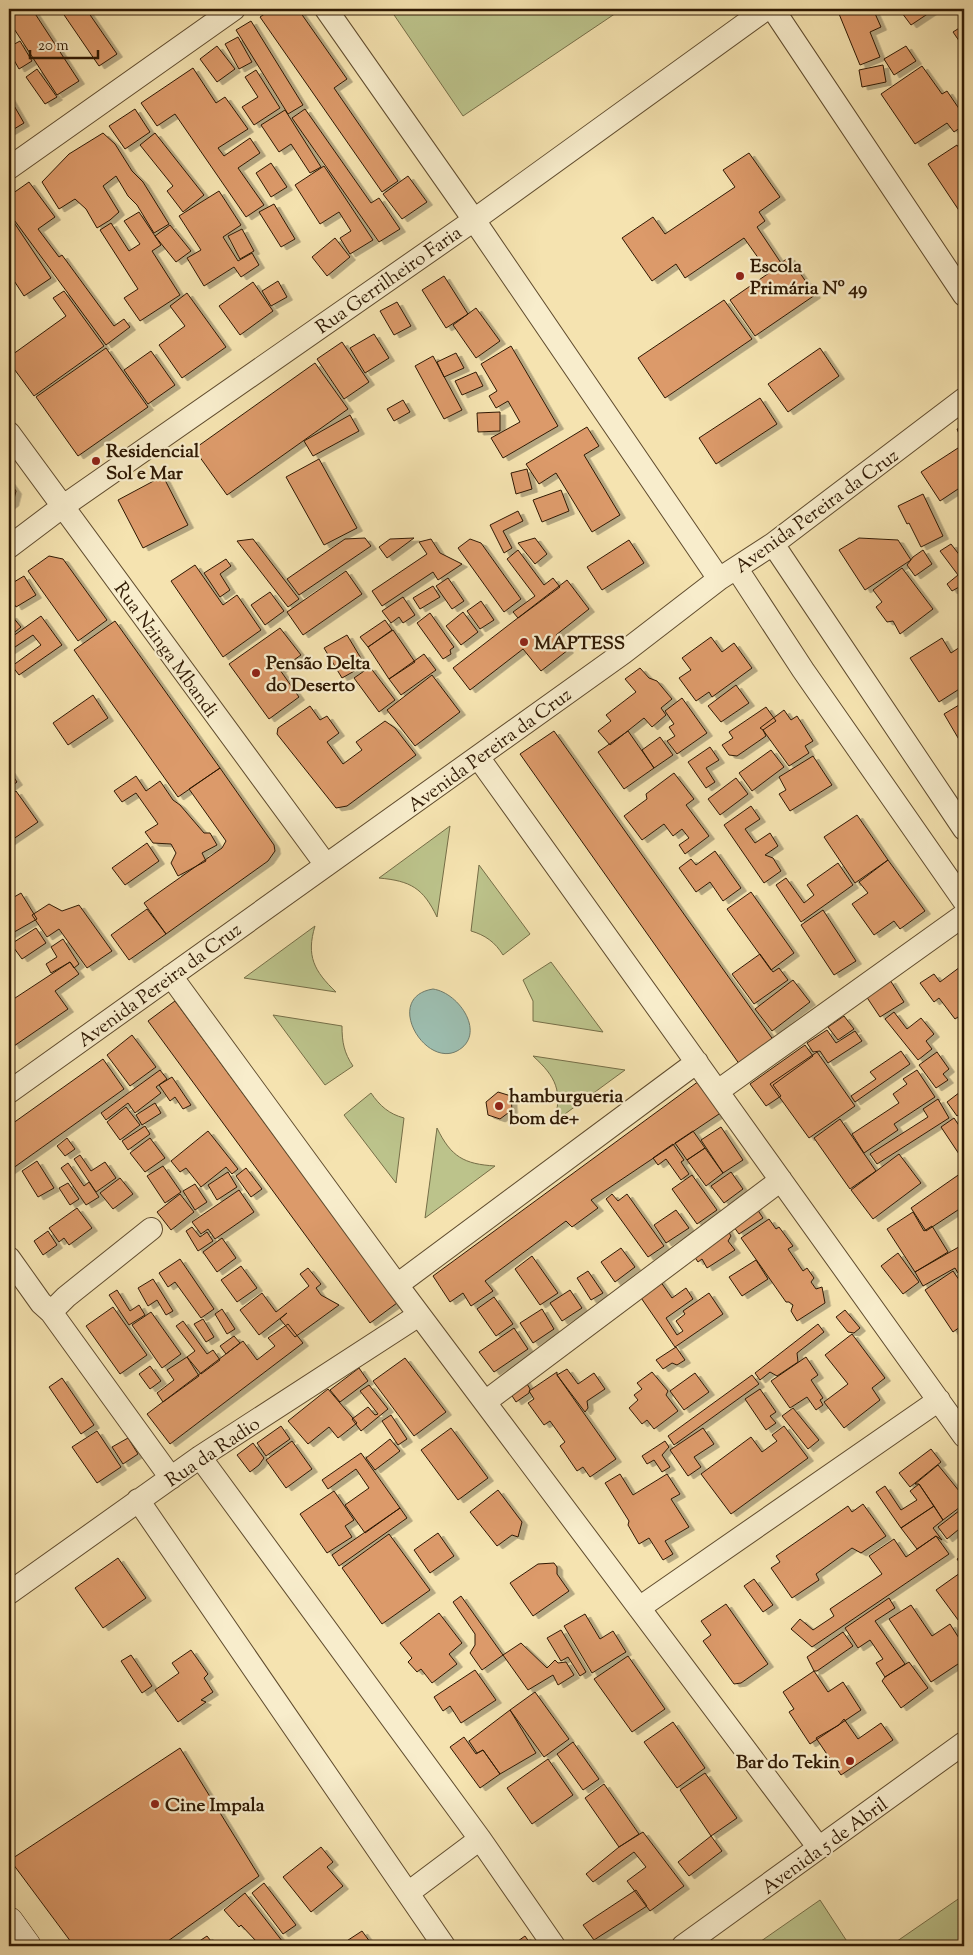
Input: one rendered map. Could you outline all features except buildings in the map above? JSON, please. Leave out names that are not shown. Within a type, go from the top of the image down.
[{"type":"street","points":[[9,168],[234,9]]},
{"type":"street","points":[[326,9],[474,220],[728,574],[804,670],[964,901]]},
{"type":"street","name":"Rua Gerrilheiro Faria","points":[[9,547],[62,507],[474,220],[766,9]]},
{"type":"street","points":[[773,9],[964,295]]},
{"type":"street","name":"Avenida Pereira da Cruz","points":[[9,1092],[623,653],[728,574],[773,544],[964,399]]},
{"type":"street","name":"Rua Nzinga Mbandi","points":[[9,434],[326,865]]},
{"type":"street","points":[[773,544],[964,829]]},
{"type":"street","points":[[478,757],[964,1436]]},
{"type":"street","points":[[718,1092],[964,915]]},
{"type":"street","points":[[171,976],[419,1315],[819,1848]]},
{"type":"street","points":[[397,1285],[697,1062]]},
{"type":"street","points":[[484,1402],[781,1180]]},
{"type":"street","points":[[51,1312],[151,1229]]},
{"type":"street","points":[[9,1258],[41,1303],[51,1312],[171,1478]]},
{"type":"street","name":"Rua da Radio","points":[[9,1593],[200,1457],[419,1315]]},
{"type":"street","points":[[639,1608],[939,1400]]},
{"type":"street","points":[[200,1457],[480,1839],[554,1946]]},
{"type":"street","points":[[138,1500],[444,1946]]},
{"type":"street","name":"Avenida 5 de Abril","points":[[683,1946],[964,1744]]},
{"type":"street","points":[[408,1893],[480,1839]]},
{"type":"street","points":[[9,1921],[27,1946]]},
{"type":"green space","points":[[390,9],[622,9],[463,116]]},
{"type":"green space","points":[[450,826],[437,917],[427,899],[415,888],[400,881],[379,878]]},
{"type":"green space","points":[[479,865],[530,934],[503,955],[497,946],[489,940],[471,931]]},
{"type":"green space","points":[[315,926],[311,946],[314,962],[322,977],[336,992],[244,978]]},
{"type":"green space","points":[[551,962],[603,1032],[533,1021],[533,1001],[523,980]]},
{"type":"green space","points":[[273,1015],[342,1026],[344,1047],[347,1057],[353,1066],[325,1085]]},
{"type":"green space","points":[[533,1056],[625,1070],[554,1122],[558,1102],[556,1085],[547,1071]]},
{"type":"green space","points":[[371,1093],[385,1109],[404,1118],[396,1183],[344,1115]]},
{"type":"green space","points":[[437,1128],[448,1146],[460,1157],[467,1161],[495,1166],[425,1218]]},
{"type":"green space","points":[[964,1895],[964,1939],[954,1946],[890,1946]]},
{"type":"green space","points":[[820,1900],[850,1946],[754,1946]]},
{"type":"shaded area","points":[[433,989],[443,992],[452,998],[460,1006],[470,1025],[470,1035],[466,1044],[457,1051],[444,1054],[432,1050],[422,1041],[414,1029],[410,1017],[411,1004],[418,995]]},
{"type":"place","name":"Escola Primária Nº 49","points":[[740,276]]},
{"type":"place","name":"Residencial Sol e Mar","points":[[96,461]]},
{"type":"place","name":"MAPTESS","points":[[524,642]]},
{"type":"place","name":"Pensão Delta do Deserto","points":[[256,673]]},
{"type":"place","name":"hamburgueria bom de+","points":[[499,1106]]},
{"type":"place","name":"Bar do Tekin","points":[[850,1761]]},
{"type":"place","name":"Cine Impala","points":[[155,1804]]}]
